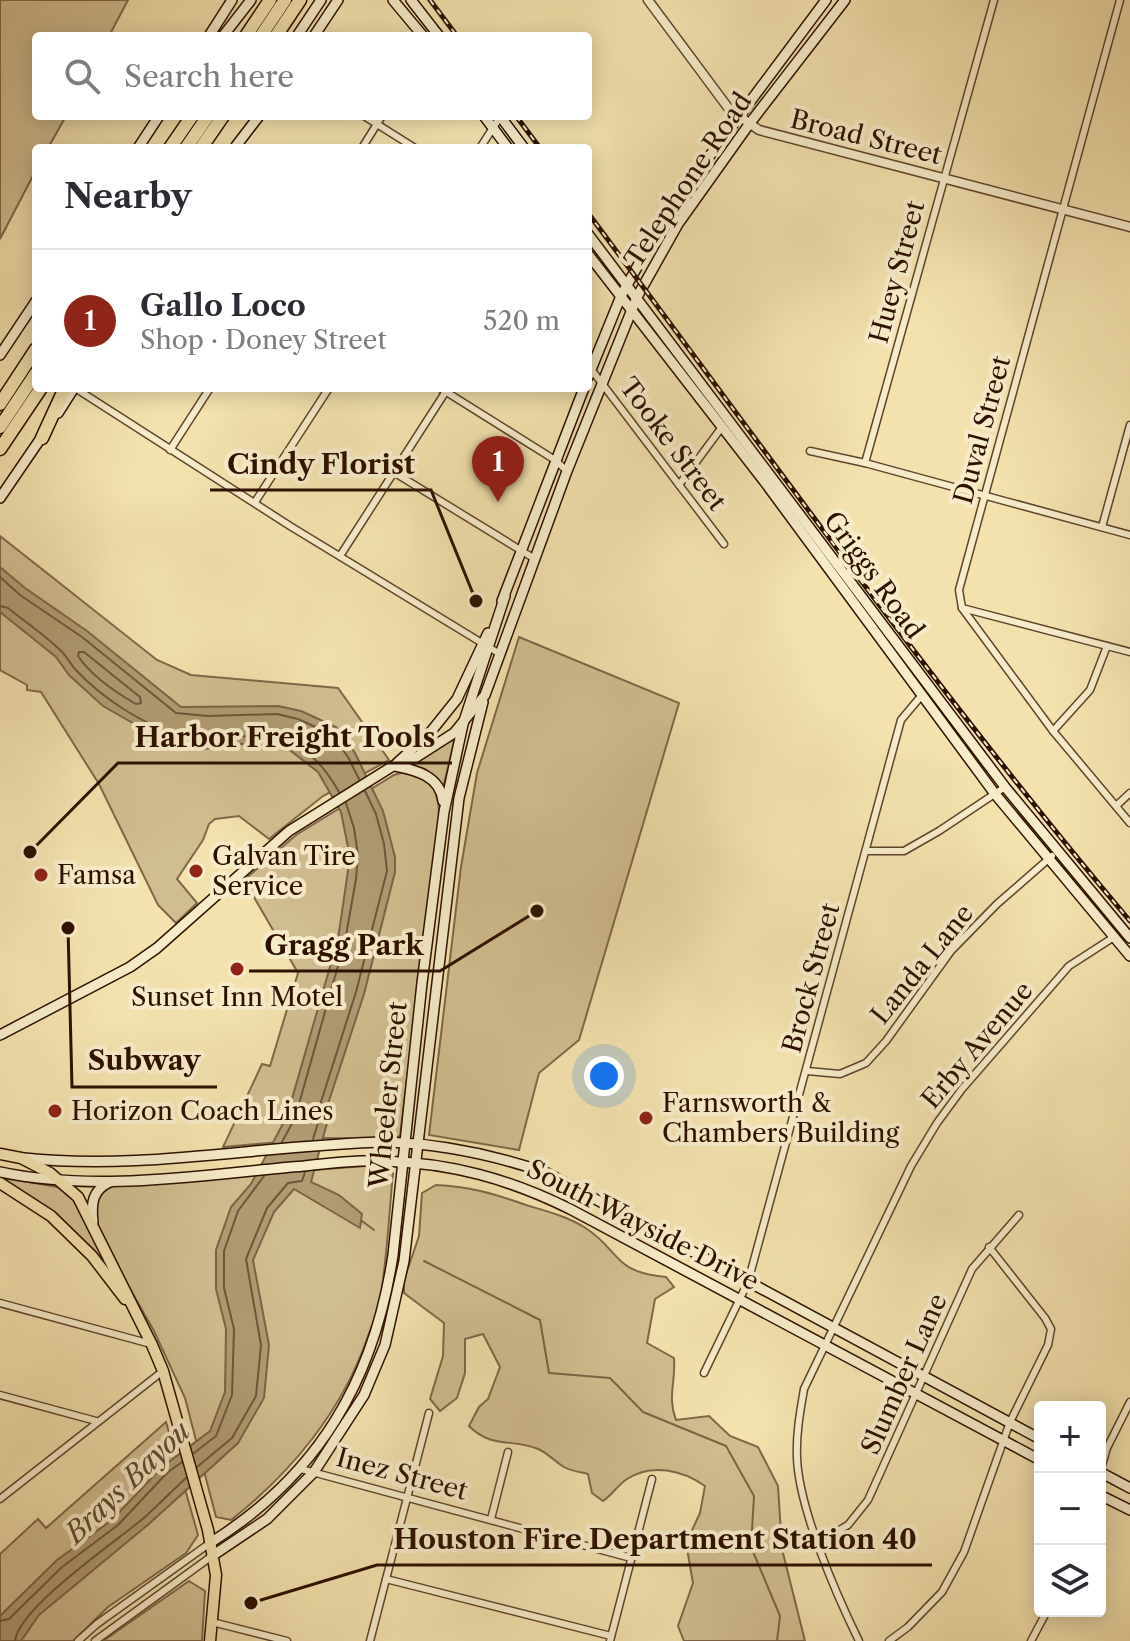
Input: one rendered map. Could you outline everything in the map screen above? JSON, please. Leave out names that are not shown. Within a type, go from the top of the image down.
[{"type":"highway","points":[[249,32],[270,0]]},
{"type":"highway","points":[[264,32],[285,0]]},
{"type":"highway","points":[[279,32],[300,0]]},
{"type":"highway","points":[[173,144],[189,120]]},
{"type":"highway","points":[[189,144],[205,120]]},
{"type":"highway","points":[[204,144],[220,120]]},
{"type":"highway","points":[[0,404],[32,355]]},
{"type":"highway","points":[[0,427],[32,379]]},
{"type":"highway","points":[[2,447],[38,392]]},
{"type":"highway","points":[[42,438],[63,392]]},
{"type":"main road","points":[[212,32],[232,0]]},
{"type":"main road","points":[[226,32],[251,0]]},
{"type":"main road","points":[[300,32],[321,0]]},
{"type":"main road","points":[[317,32],[338,0]]},
{"type":"main road","points":[[393,0],[420,32]]},
{"type":"main road","points":[[411,0],[435,32]]},
{"type":"main road","name":"Telephone Road","points":[[592,368],[621,296],[667,213],[826,0]]},
{"type":"main road","name":"Telephone Road","points":[[0,1035],[130,967],[157,948],[289,831],[394,766],[425,752],[463,724],[485,695],[567,471],[637,297],[678,224],[750,123],[845,0]]},
{"type":"main road","points":[[141,144],[156,120]]},
{"type":"main road","points":[[236,144],[248,120]]},
{"type":"main road","points":[[237,144],[256,120]]},
{"type":"main road","points":[[487,120],[505,144]]},
{"type":"main road","points":[[503,120],[521,144]]},
{"type":"main road","name":"Griggs Road","points":[[592,239],[1005,787],[1126,926],[1130,938]]},
{"type":"main road","name":"Griggs Road","points":[[592,259],[819,554],[995,794],[1130,956]]},
{"type":"main road","points":[[0,355],[32,307]]},
{"type":"main road","points":[[0,498],[71,392]]},
{"type":"main road","name":"Telephone Road","points":[[394,766],[429,734],[457,699],[485,646],[582,392]]},
{"type":"main road","name":"Wheeler Street","points":[[210,1543],[257,1511],[301,1469],[330,1430],[353,1391],[374,1342],[387,1293],[444,812],[463,724],[485,646]]},
{"type":"main road","name":"Wheeler Street","points":[[212,1556],[267,1519],[314,1472],[364,1395],[385,1345],[398,1296],[455,823],[485,695]]},
{"type":"main road","points":[[394,766],[423,773],[436,783],[443,795],[444,812]]},
{"type":"main road","name":"South Wayside Drive","points":[[0,1154],[90,1163],[358,1143],[404,1143],[510,1160],[547,1173],[1034,1436]]},
{"type":"main road","points":[[21,1158],[57,1179],[78,1197],[93,1222],[163,1371],[205,1518],[216,1575],[210,1641]]},
{"type":"main road","points":[[504,1180],[510,1160]]},
{"type":"main road","name":"South Wayside Drive","points":[[0,1172],[57,1179],[112,1181],[354,1162],[401,1162],[459,1169],[504,1180],[570,1209],[1034,1456]]},
{"type":"main road","points":[[93,1222],[93,1199],[98,1189],[112,1181]]},
{"type":"main road","points":[[0,1183],[29,1200],[72,1236],[106,1272],[133,1310]]},
{"type":"main road","points":[[387,1293],[398,1296]]},
{"type":"main road","points":[[353,1391],[364,1395]]},
{"type":"main road","points":[[1102,1473],[1130,1488]]},
{"type":"main road","points":[[1106,1498],[1130,1510]]},
{"type":"street","name":"Broad Street","points":[[648,0],[729,109],[759,130],[1130,227]]},
{"type":"street","name":"Huey Street","points":[[865,463],[994,0]]},
{"type":"street","name":"Duval Street","points":[[962,608],[959,590],[1120,0]]},
{"type":"street","points":[[370,120],[409,144]]},
{"type":"street","points":[[364,144],[380,120]]},
{"type":"street","points":[[483,144],[498,120]]},
{"type":"street","name":"Tooke Street","points":[[592,375],[724,544]]},
{"type":"street","points":[[80,392],[500,654]]},
{"type":"street","points":[[170,450],[207,392]]},
{"type":"street","points":[[255,502],[326,392]]},
{"type":"street","points":[[340,556],[443,392]]},
{"type":"street","points":[[450,392],[555,460],[567,471]]},
{"type":"street","points":[[679,485],[730,419]]},
{"type":"street","points":[[1102,527],[1130,425]]},
{"type":"street","points":[[810,451],[1130,535]]},
{"type":"street","points":[[395,473],[535,559]]},
{"type":"street","points":[[962,608],[1130,652]]},
{"type":"street","points":[[962,608],[1053,731],[1130,823]]},
{"type":"street","points":[[1053,731],[1090,690],[1107,646]]},
{"type":"street","name":"Brock Street","points":[[704,1373],[748,1282],[901,720],[930,689]]},
{"type":"street","points":[[866,851],[904,851],[1005,787]]},
{"type":"street","points":[[1116,806],[1130,793]]},
{"type":"street","name":"Landa Lane","points":[[807,1071],[840,1074],[866,1063],[886,1041],[951,951],[997,904],[1058,851]]},
{"type":"street","name":"Erby Avenue","points":[[859,1641],[842,1606],[805,1502],[800,1475],[798,1423],[804,1389],[911,1166],[937,1123],[962,1089],[1069,966],[1126,926]]},
{"type":"street","name":"Slumber Lane","points":[[819,1542],[848,1525],[868,1500],[972,1269],[1019,1215]]},
{"type":"street","points":[[889,1641],[908,1627],[942,1592],[964,1552],[1010,1422],[1048,1345],[1051,1329],[1045,1318],[989,1247]]},
{"type":"street","points":[[0,1303],[152,1345]]},
{"type":"street","points":[[0,1499],[163,1371]]},
{"type":"street","points":[[0,1395],[96,1421]]},
{"type":"street","points":[[1106,1451],[1130,1402]]},
{"type":"street","points":[[370,1641],[429,1413]]},
{"type":"street","points":[[491,1519],[508,1452]]},
{"type":"street","name":"Inez Street","points":[[301,1469],[631,1558]]},
{"type":"street","points":[[386,1579],[611,1639],[652,1479]]},
{"type":"street","points":[[0,1488],[10,1490]]},
{"type":"street","points":[[78,1641],[210,1543]]},
{"type":"street","points":[[95,1641],[212,1556]]},
{"type":"street","points":[[1031,1641],[1044,1617]]},
{"type":"street","points":[[212,1622],[287,1641]]},
{"type":"shaded area","points":[[0,0],[128,0],[111,32],[32,32],[32,120],[64,120],[50,144],[32,144],[32,178],[0,239]]},
{"type":"shaded area","points":[[0,536],[157,660],[191,675],[338,688],[389,760],[323,796],[269,839],[239,816],[215,819],[177,879],[197,903],[176,923],[158,905],[99,784],[41,692],[27,690],[27,685],[0,670]]},
{"type":"shaded area","points":[[519,637],[679,703],[579,1040],[539,1073],[519,1150],[429,1135],[461,867],[477,773]]},
{"type":"shaded area","points":[[451,739],[454,742],[444,784],[441,784],[425,769],[415,766],[414,762]]},
{"type":"shaded area","points":[[404,772],[432,786],[439,817],[400,1136],[391,1139],[322,1138],[223,1147],[262,1064],[270,1066],[298,973],[244,880],[296,835],[394,775]]},
{"type":"shaded area","points":[[378,1165],[389,1168],[393,1173],[386,1253],[379,1305],[357,1363],[330,1414],[295,1460],[231,1520],[216,1517],[185,1398],[154,1331],[94,1218],[94,1204],[100,1193],[111,1186]]},
{"type":"shaded area","points":[[0,1177],[63,1188],[73,1198],[104,1260],[101,1262]]},
{"type":"shaded area","points":[[436,1185],[481,1191],[563,1217],[596,1236],[626,1265],[666,1277],[674,1287],[655,1299],[647,1343],[674,1358],[672,1404],[676,1420],[709,1416],[730,1436],[758,1447],[778,1486],[782,1549],[805,1641],[684,1641],[678,1626],[693,1583],[686,1543],[700,1513],[705,1486],[667,1470],[646,1471],[627,1479],[603,1501],[592,1493],[588,1474],[561,1465],[538,1449],[486,1438],[477,1433],[469,1426],[479,1407],[488,1399],[500,1367],[483,1334],[465,1339],[465,1373],[457,1398],[440,1411],[430,1399],[443,1356],[444,1323],[404,1293],[404,1280],[419,1236],[422,1193]]},
{"type":"shaded area","points":[[166,1422],[198,1535],[186,1553],[108,1607],[73,1641],[0,1641],[0,1554],[38,1519],[46,1528]]},
{"type":"shaded area","points":[[189,1581],[205,1591],[202,1641],[103,1641]]},
{"type":"water","points":[[0,567],[87,631],[181,707],[278,706],[301,711],[336,727],[355,753],[383,811],[395,857],[395,872],[364,994],[327,1107],[327,1123],[311,1182],[339,1195],[362,1214],[360,1228],[294,1189],[274,1212],[253,1260],[269,1345],[264,1398],[238,1443],[150,1523],[39,1615],[21,1641],[0,1641],[0,1616],[57,1560],[112,1520],[162,1467],[210,1431],[225,1392],[226,1329],[216,1289],[216,1250],[231,1207],[251,1184],[287,1116],[338,939],[350,857],[341,812],[318,772],[287,748],[274,745],[241,744],[203,749],[179,745],[154,735],[103,706],[69,675],[56,657],[0,612]]},
{"type":"waterway","points":[[362,1221],[374,1230]]},
{"type":"waterway","points":[[424,1261],[540,1320],[549,1373],[610,1378],[643,1412],[726,1446],[754,1496],[751,1547],[780,1616],[777,1641]]},
{"type":"railway","points":[[430,0],[454,32]]},
{"type":"railway","points":[[519,120],[537,144]]},
{"type":"railway","points":[[592,218],[921,660],[1130,921]]},
{"type":"place","name":"Gallo Loco","points":[[498,502]]},
{"type":"place","name":"Cindy Florist","points":[[476,601]]},
{"type":"place","name":"Harbor Freight Tools","points":[[30,852]]},
{"type":"place","name":"Galvan Tire Service","points":[[196,871]]},
{"type":"place","name":"Famsa","points":[[41,875]]},
{"type":"place","name":"Gragg Park","points":[[537,911]]},
{"type":"place","name":"Subway","points":[[68,928]]},
{"type":"place","name":"Sunset Inn Motel","points":[[237,969]]},
{"type":"place","name":"Horizon Coach Lines","points":[[55,1111]]},
{"type":"place","name":"Farnsworth & Chambers Building","points":[[646,1118]]},
{"type":"place","name":"Houston Fire Department Station 40","points":[[251,1603]]},
{"type":"water label","name":"Brays Bayou","points":[[127,1482]]}]
